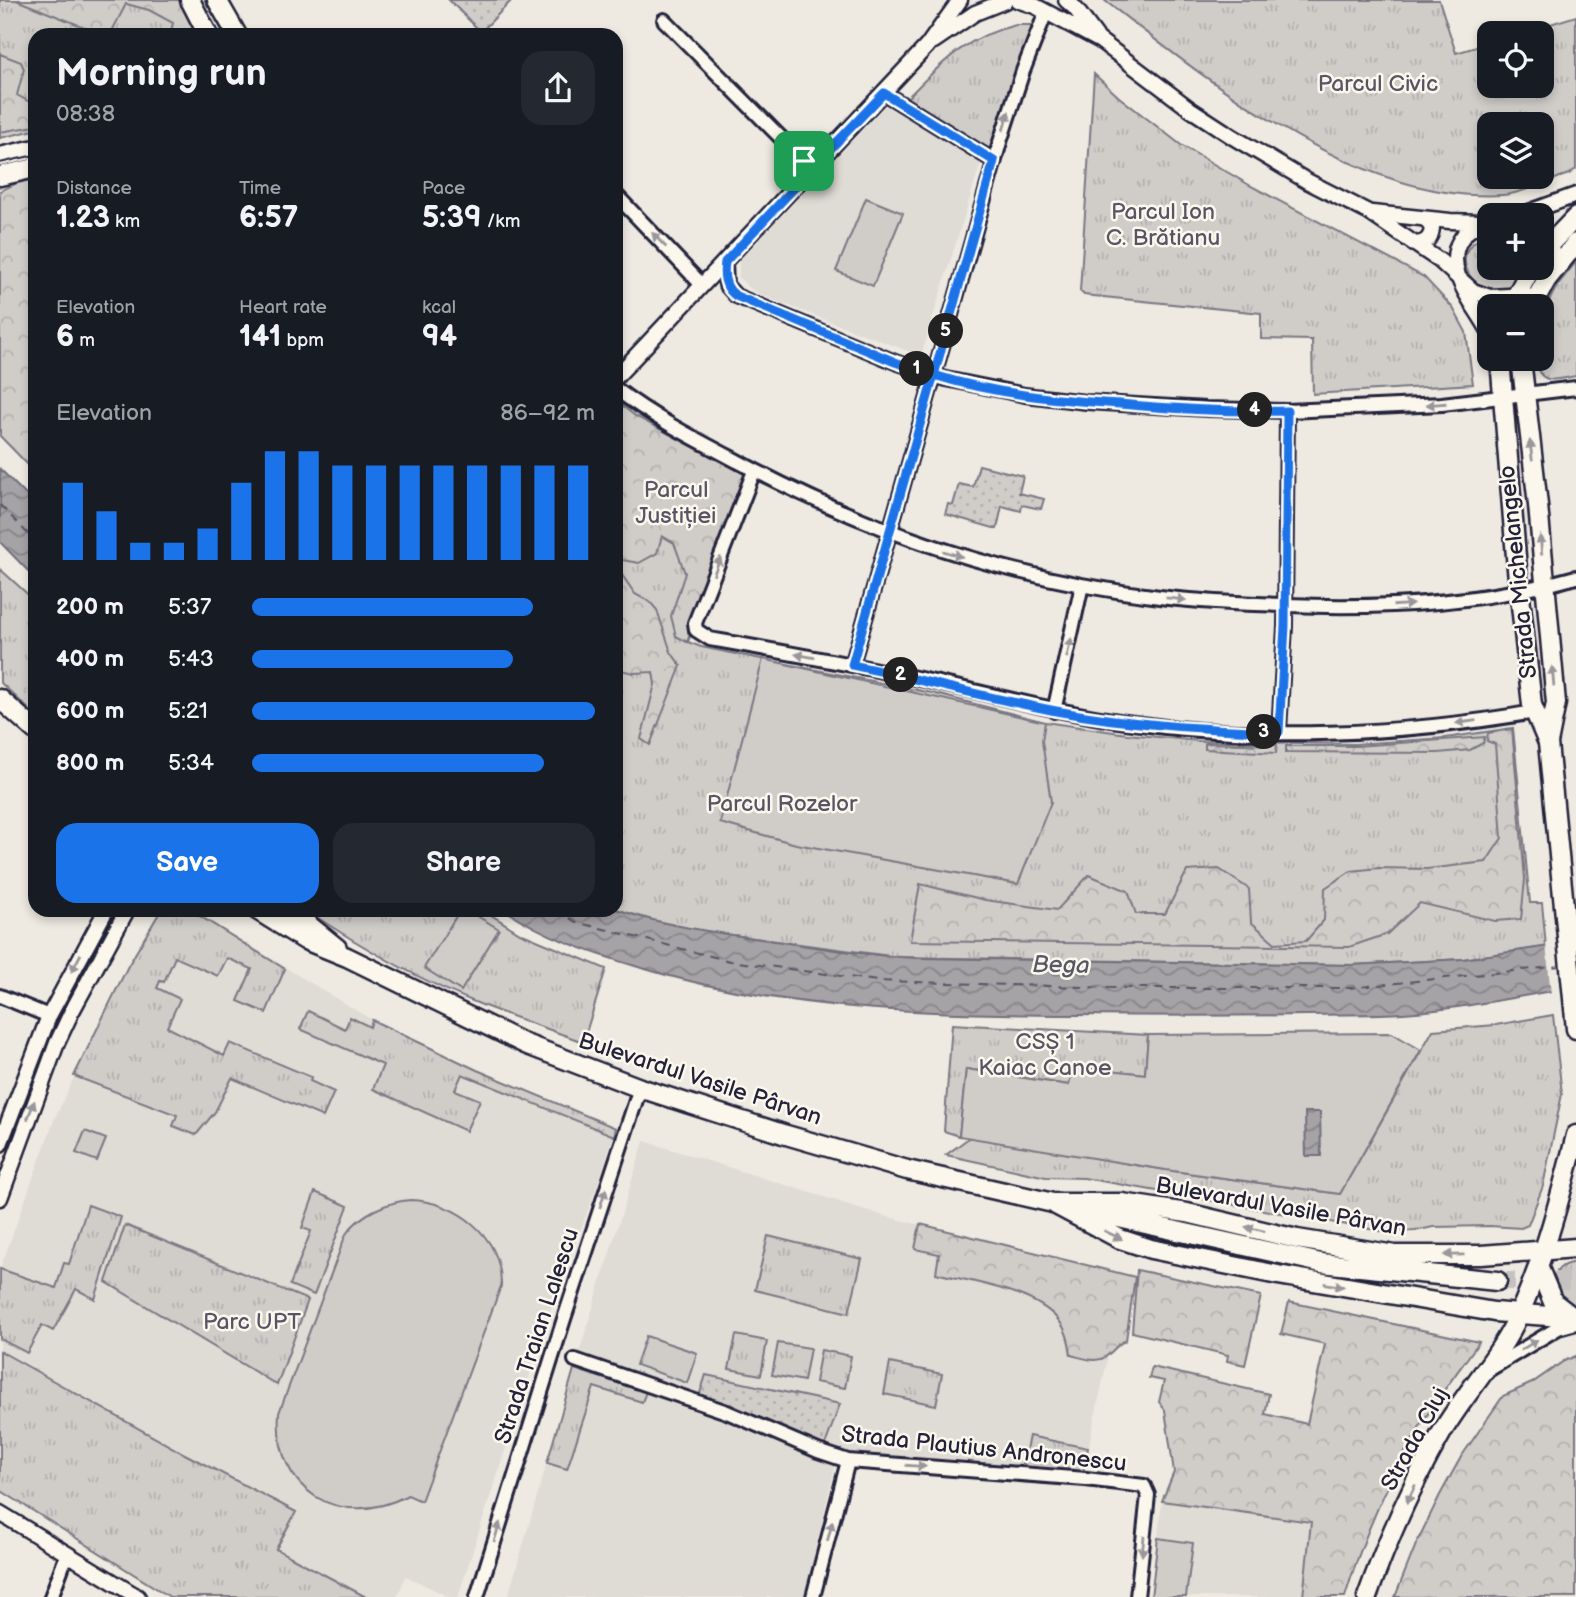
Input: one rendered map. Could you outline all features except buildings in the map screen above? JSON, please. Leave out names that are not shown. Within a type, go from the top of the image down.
[{"type":"main road","points":[[190,0],[204,28]]},
{"type":"main road","points":[[217,0],[233,28]]},
{"type":"main road","points":[[0,157],[28,151]]},
{"type":"main road","points":[[0,176],[28,170]]},
{"type":"main road","points":[[1554,234],[1576,217]]},
{"type":"main road","points":[[1554,270],[1576,243]]},
{"type":"main road","name":"Strada Michelangelo","points":[[1500,371],[1519,590],[1534,712],[1548,743]]},
{"type":"main road","name":"Strada Michelangelo","points":[[1522,371],[1538,505],[1556,703],[1548,743],[1576,1029]]},
{"type":"main road","points":[[0,699],[28,724]]},
{"type":"main road","name":"Bulevardul Vasile Pârvan","points":[[268,917],[305,940],[347,957],[525,1044],[640,1088],[907,1170],[1053,1203],[1122,1203],[1187,1213],[1297,1239],[1395,1255],[1541,1258],[1576,1248]]},
{"type":"main road","name":"Bulevardul Vasile Pârvan","points":[[298,917],[347,957]]},
{"type":"main road","points":[[1575,1320],[1553,1302],[1541,1258],[1576,1135]]},
{"type":"main road","points":[[1053,1203],[1321,1263],[1497,1281]]},
{"type":"main road","name":"Bulevardul Vasile Pârvan","points":[[1053,1203],[1120,1239],[1151,1249],[1322,1283],[1495,1312],[1575,1320]]},
{"type":"main road","name":"Strada Cluj","points":[[1367,1597],[1430,1454],[1520,1313],[1541,1258]]},
{"type":"street","points":[[623,370],[725,262],[809,166],[884,93],[927,46],[960,0]]},
{"type":"street","points":[[927,46],[975,13],[1003,0],[1011,0]]},
{"type":"street","points":[[1017,0],[1099,40],[1170,94],[1233,137],[1368,212],[1440,261],[1466,287],[1479,294]]},
{"type":"street","points":[[1066,0],[1099,40]]},
{"type":"street","points":[[852,665],[994,161],[1023,71],[1046,12]]},
{"type":"street","points":[[664,20],[809,166]]},
{"type":"street","points":[[884,93],[994,161]]},
{"type":"street","points":[[1554,203],[1576,195]]},
{"type":"street","points":[[623,202],[702,285]]},
{"type":"street","points":[[1368,212],[1477,222]]},
{"type":"street","points":[[1415,244],[1423,243],[1430,237],[1432,228],[1426,219]]},
{"type":"street","points":[[1477,227],[1472,228],[1460,241],[1455,263],[1460,279],[1477,309]]},
{"type":"street","points":[[725,262],[723,271],[726,285],[736,296],[895,362],[934,375],[1000,390],[1086,402],[1287,411],[1504,398],[1576,388]]},
{"type":"street","points":[[1529,294],[1546,280]]},
{"type":"street","points":[[623,394],[660,418],[754,471],[889,531],[974,560],[1082,585],[1182,600],[1346,608],[1428,604],[1519,590],[1576,577]]},
{"type":"street","points":[[1279,732],[1285,605],[1287,411]]},
{"type":"street","points":[[754,471],[698,614],[696,630],[709,639],[852,665],[1054,711],[1129,723],[1279,732],[1395,729],[1447,725],[1534,712]]},
{"type":"street","points":[[1054,711],[1082,585]]},
{"type":"street","points":[[0,1144],[49,1016],[102,917]]},
{"type":"street","points":[[0,1198],[57,1043],[123,917]]},
{"type":"street","points":[[0,996],[49,1016]]},
{"type":"street","name":"Strada Traian Lalescu","points":[[477,1597],[640,1088]]},
{"type":"street","points":[[1483,1372],[1575,1320]]},
{"type":"street","name":"Strada Plautius Andronescu","points":[[575,1360],[727,1412],[848,1461],[1144,1486],[1148,1495],[1137,1597]]},
{"type":"street","points":[[813,1597],[848,1461]]},
{"type":"street","points":[[0,1513],[138,1597]]},
{"type":"street","points":[[51,1597],[67,1554]]},
{"type":"shaded area","points":[[888,103],[981,162],[921,356],[771,299],[753,291],[739,278],[739,261]]},
{"type":"shaded area","points":[[157,917],[202,917],[372,1020],[477,1070],[616,1128],[551,1308],[458,1597],[449,1597],[406,1576],[397,1597],[170,1597],[0,1490],[0,1269],[55,1118],[126,968]]},
{"type":"shaded area","points":[[644,1141],[888,1217],[1102,1268],[1085,1357],[1098,1361],[1108,1356],[1083,1473],[873,1459],[824,1448],[741,1410],[579,1353]]},
{"type":"shaded area","points":[[574,1369],[664,1398],[836,1463],[804,1597],[508,1597]]},
{"type":"shaded area","points":[[1162,1501],[1311,1522],[1303,1597],[1151,1597]]},
{"type":"green space","points":[[0,0],[183,0],[197,28],[28,28],[28,132],[0,138]]},
{"type":"green space","points":[[16,0],[181,0],[195,28],[172,28],[173,23],[149,10],[126,4],[114,28],[86,28]]},
{"type":"green space","points":[[449,0],[512,0],[485,28],[477,28]]},
{"type":"green space","name":"Parcul Civic","points":[[1104,0],[1439,0],[1456,53],[1477,47],[1477,98],[1554,98],[1554,23],[1576,16],[1576,169],[1554,179],[1554,112],[1477,112],[1477,189],[1528,189],[1503,195],[1449,193],[1395,180],[1342,159],[1290,132],[1191,67]]},
{"type":"green space","points":[[1016,25],[1031,25],[1032,34],[992,155],[904,101],[942,64],[967,45],[998,30]]},
{"type":"green space","points":[[0,54],[21,62],[24,69],[17,95],[28,101],[28,127],[0,132]]},
{"type":"green space","name":"Parcul Ion C. Brătianu","points":[[1094,74],[1181,145],[1251,186],[1424,277],[1453,308],[1466,332],[1473,384],[1313,394],[1312,340],[1261,339],[1261,313],[1084,295],[1080,291]]},
{"type":"green space","points":[[28,180],[28,465],[0,436],[0,191]]},
{"type":"green space","points":[[866,198],[903,213],[873,286],[836,271]]},
{"type":"green space","points":[[1477,240],[1477,280],[1514,280],[1509,290],[1484,288],[1473,280],[1465,265],[1467,250]]},
{"type":"green space","points":[[1576,262],[1576,376],[1549,379],[1544,378],[1538,371],[1554,371],[1553,294]]},
{"type":"green space","name":"Parcul Rozelor","points":[[623,398],[752,473],[688,642],[701,647],[932,693],[1045,722],[1127,734],[1199,741],[1354,744],[1445,738],[1513,728],[1530,903],[1542,903],[1546,947],[1463,959],[1352,965],[898,957],[694,930],[623,911]]},
{"type":"green space","name":"Parcul Justiției","points":[[623,407],[635,416],[748,476],[687,642],[676,636],[671,616],[685,573],[674,543],[662,536],[657,553],[639,563],[623,560]]},
{"type":"green space","points":[[979,465],[1023,476],[1019,493],[1044,499],[1041,509],[1022,505],[1021,511],[1002,506],[997,529],[945,514],[948,504],[953,505],[959,484],[973,487]]},
{"type":"green space","points":[[0,569],[28,595],[28,708],[0,682]]},
{"type":"green space","points":[[623,576],[635,594],[650,602],[657,610],[671,652],[681,666],[650,745],[641,739],[655,684],[653,672],[623,671]]},
{"type":"green space","points":[[763,659],[1045,722],[1042,741],[1051,802],[1018,884],[796,844],[720,823]]},
{"type":"green space","points":[[1512,729],[1525,879],[1521,919],[1495,921],[1420,903],[1387,934],[1349,947],[910,941],[920,884],[985,900],[1057,910],[1089,875],[1128,891],[1136,914],[1165,914],[1187,871],[1219,869],[1249,889],[1251,922],[1275,943],[1306,941],[1324,920],[1325,888],[1351,871],[1379,868],[1427,869],[1486,862],[1502,838],[1495,744],[1487,741],[1488,733]]},
{"type":"green space","points":[[1485,737],[1483,743],[1470,750],[1438,753],[1286,752],[1286,746],[1356,746]]},
{"type":"green space","points":[[1205,743],[1277,745],[1276,753],[1205,749]]},
{"type":"green space","points":[[157,917],[201,917],[285,969],[266,1013],[238,1001],[252,969],[227,958],[218,976],[175,957],[164,982],[160,981],[157,988],[180,999],[167,1027],[224,1056],[230,1043],[311,1077],[310,1081],[334,1092],[323,1117],[232,1078],[215,1112],[196,1135],[173,1126],[177,1115],[74,1076],[128,966]]},
{"type":"green space","points":[[317,917],[494,917],[520,933],[606,969],[583,1042],[436,985]]},
{"type":"green space","points":[[456,917],[479,917],[499,929],[461,991],[424,968]]},
{"type":"green space","points":[[308,1011],[345,1029],[350,1017],[370,1027],[372,1020],[477,1070],[616,1128],[614,1136],[462,1074],[455,1090],[480,1100],[466,1131],[373,1089],[383,1065],[300,1029]]},
{"type":"green space","points":[[1553,1015],[1562,1094],[1543,1186],[1528,1225],[1521,1228],[1433,1227],[1386,1232],[1084,1178],[1046,1177],[946,1155],[970,1137],[1166,1170],[1340,1194],[1433,1030],[1496,1025]]},
{"type":"green space","name":"CSȘ 1 Kaiac Canoe","points":[[952,1024],[1148,1035],[1145,1074],[1073,1066],[1069,1085],[966,1069],[959,1136],[944,1131]]},
{"type":"green space","points":[[1392,1033],[1421,1050],[1340,1194],[1166,1170],[959,1136],[966,1069],[1069,1085],[1073,1066],[1145,1074],[1148,1035]]},
{"type":"green space","points":[[85,1131],[106,1139],[97,1161],[76,1153]]},
{"type":"green space","points":[[315,1192],[348,1206],[314,1295],[290,1285],[311,1231],[302,1228]]},
{"type":"green space","points":[[410,1200],[444,1207],[460,1214],[474,1225],[494,1252],[501,1286],[421,1501],[408,1495],[383,1505],[358,1508],[336,1505],[316,1497],[299,1483],[287,1464],[280,1440],[279,1413],[346,1234],[374,1210]]},
{"type":"green space","points":[[88,1205],[121,1217],[95,1299],[76,1289],[53,1331],[42,1325],[27,1353],[0,1339],[0,1269],[56,1288],[64,1263],[69,1264]]},
{"type":"green space","points":[[920,1224],[1135,1277],[1126,1340],[1100,1359],[1091,1360],[1071,1355],[1066,1333],[1058,1319],[1045,1308],[1010,1291],[936,1273],[939,1254],[915,1249]]},
{"type":"green space","name":"Parc UPT","points":[[125,1225],[308,1300],[277,1385],[106,1282]]},
{"type":"green space","points":[[768,1236],[862,1259],[849,1313],[755,1290]]},
{"type":"green space","points":[[1576,1262],[1576,1306],[1562,1301],[1553,1283],[1560,1268]]},
{"type":"green space","points":[[1137,1270],[1261,1296],[1245,1365],[1227,1361],[1228,1355],[1132,1332]]},
{"type":"green space","points":[[1289,1302],[1479,1342],[1408,1446],[1368,1531],[1345,1597],[1303,1597],[1311,1522],[1162,1501],[1174,1472],[1165,1410],[1159,1402],[1164,1381],[1149,1378],[1152,1367],[1269,1394],[1265,1414],[1307,1424],[1325,1344],[1281,1334]]},
{"type":"green space","points":[[736,1335],[767,1341],[761,1375],[729,1369]]},
{"type":"green space","points":[[646,1336],[697,1353],[687,1383],[636,1365]]},
{"type":"green space","points":[[778,1343],[810,1348],[804,1381],[772,1375]]},
{"type":"green space","points":[[821,1350],[851,1356],[845,1388],[815,1382]]},
{"type":"green space","points":[[0,1351],[179,1451],[296,1512],[276,1549],[366,1597],[170,1597],[0,1490]]},
{"type":"green space","points":[[1576,1356],[1576,1597],[1395,1597],[1440,1495],[1461,1457],[1503,1396],[1532,1383]]},
{"type":"green space","points":[[890,1363],[942,1374],[936,1405],[884,1394]]},
{"type":"green space","points":[[574,1369],[646,1392],[642,1402],[594,1387],[567,1469],[547,1463]]},
{"type":"green space","points":[[706,1375],[840,1404],[824,1448],[741,1410],[699,1396]]},
{"type":"green space","points":[[1029,1436],[1088,1448],[1083,1473],[1022,1469]]},
{"type":"green space","points":[[1158,1538],[1193,1543],[1186,1597],[1151,1597]]},
{"type":"water","points":[[0,469],[28,497],[28,571],[0,542]]},
{"type":"water","name":"Bega","points":[[623,911],[674,925],[714,932],[846,951],[918,958],[1352,965],[1463,959],[1576,942],[1576,987],[1446,1009],[1380,1014],[1192,1016],[907,1011],[797,1001],[689,981],[601,955],[536,928],[517,917],[623,917]]},
{"type":"water","points":[[1305,1112],[1320,1112],[1321,1156],[1306,1156]]},
{"type":"pier","points":[[1576,938],[1576,991],[1551,995],[1546,944]]},
{"type":"ferry route","points":[[0,505],[28,534]]},
{"type":"ferry route","points":[[568,917],[576,922],[730,961],[878,981],[1117,988],[1349,988],[1561,966]]},
{"type":"tunnel","points":[[1497,1281],[1576,1281]]},
{"type":"tram line","points":[[205,0],[221,28]]},
{"type":"tram line","points":[[0,163],[28,157]]},
{"type":"route","points":[[804,161],[809,172],[725,262],[723,271],[728,289],[736,296],[895,362],[934,375],[852,665],[1054,711],[1129,723],[1279,732],[1285,626],[1287,411],[1150,407],[1086,402],[1000,390],[934,375],[994,161],[884,93],[815,165],[804,161]]}]
